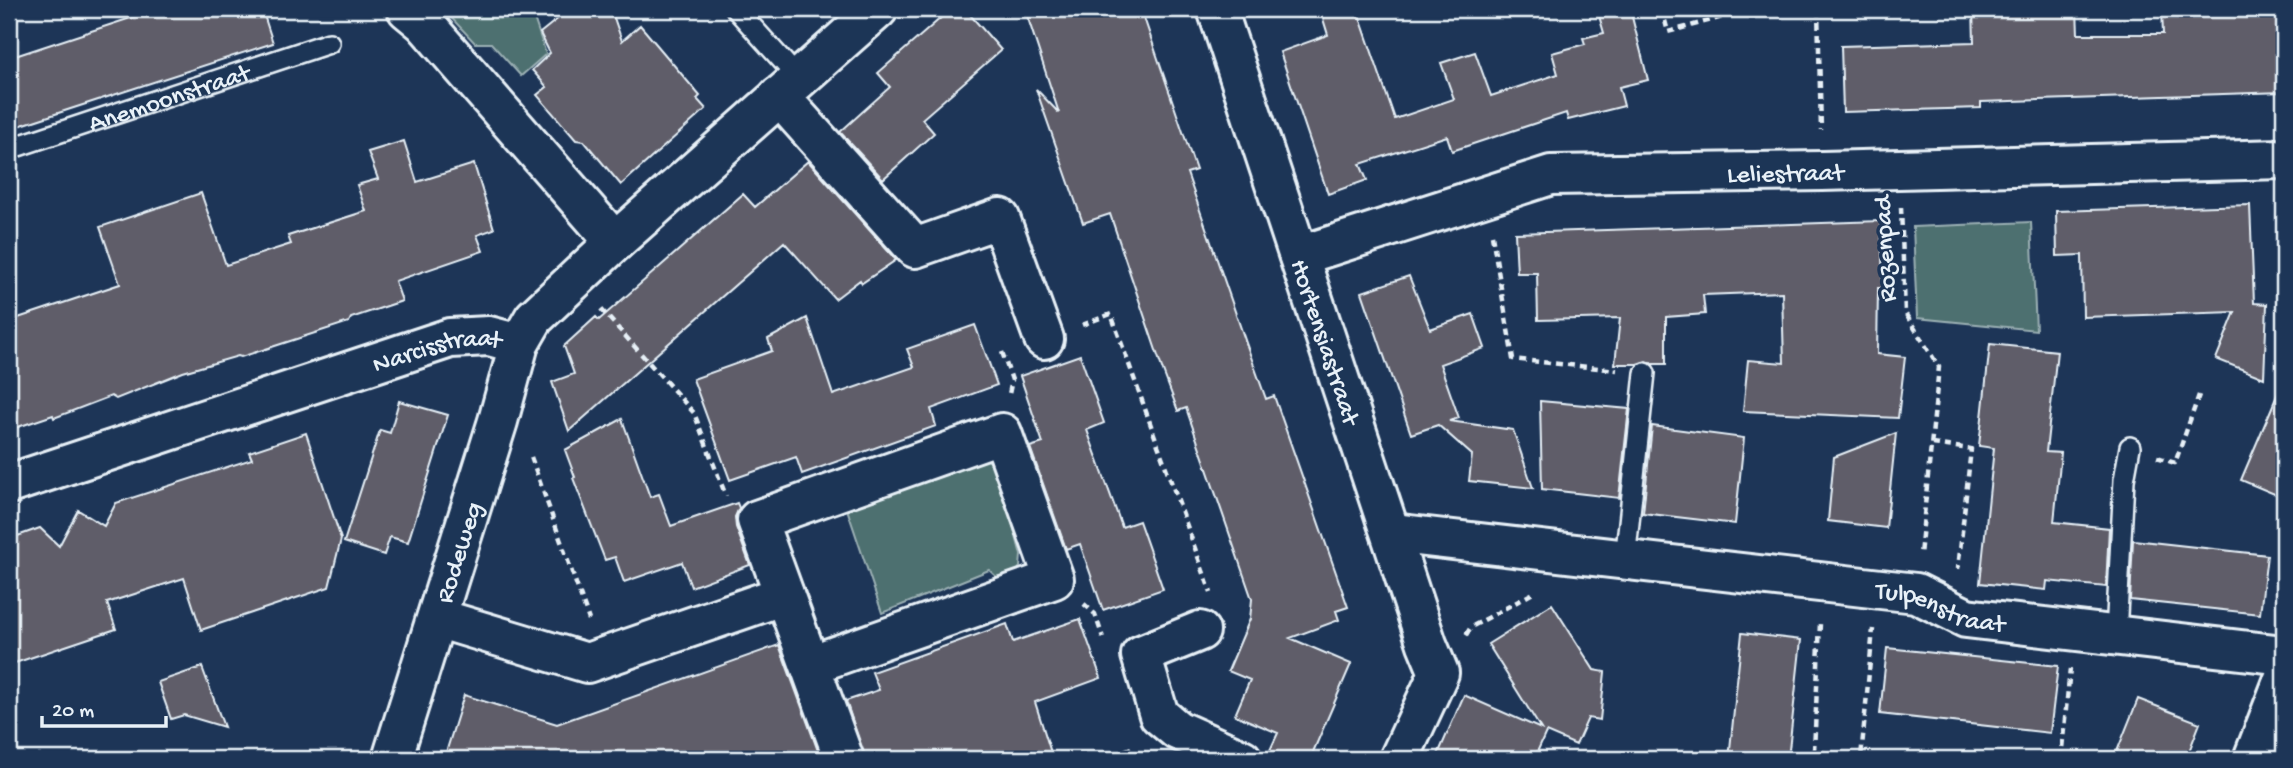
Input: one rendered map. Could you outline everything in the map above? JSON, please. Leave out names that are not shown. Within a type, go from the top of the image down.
[{"type":"street","points":[[407,9],[425,23],[615,242]]},
{"type":"street","name":"Narcisstraat","points":[[9,484],[450,338],[489,336],[519,344],[534,318],[615,242],[878,9]]},
{"type":"street","name":"Hortensiastraat","points":[[1217,9],[1427,644],[1439,673]]},
{"type":"street","points":[[789,88],[915,248],[1000,218],[1044,339]]},
{"type":"street","name":"Leliestraat","points":[[1299,256],[1550,175],[2284,159]]},
{"type":"street","name":"Rodeweg","points":[[392,759],[498,421],[519,344]]},
{"type":"street","points":[[810,665],[1054,579],[1002,433],[757,520],[844,759]]},
{"type":"street","name":"Tulpenstraat","points":[[1392,533],[1877,590],[1917,580],[1966,618],[2284,655]]},
{"type":"street","points":[[437,618],[587,663],[784,595]]},
{"type":"street","points":[[1200,631],[1141,655],[1158,715],[1177,730],[1242,759]]},
{"type":"street","points":[[1399,759],[1439,673]]},
{"type":"street","points":[[2253,759],[2284,679]]},
{"type":"lane","points":[[736,9],[789,88]]},
{"type":"lane","name":"Anemoonstraat","points":[[9,149],[329,43]]},
{"type":"lane","points":[[1625,560],[1645,373]]},
{"type":"lane","points":[[2116,635],[2124,481],[2130,447]]},
{"type":"path","points":[[1662,9],[1668,32],[1752,9]]},
{"type":"path","points":[[1818,9],[1822,171]]},
{"type":"path","name":"Rozenpad","points":[[1899,168],[1905,313],[1940,367],[1917,580]]},
{"type":"path","points":[[1486,196],[1513,359],[1645,373]]},
{"type":"path","points":[[595,302],[694,413],[725,496],[746,490],[757,520]]},
{"type":"path","points":[[1044,339],[1111,314],[1215,603],[1200,631]]},
{"type":"path","points":[[999,343],[1012,380],[1002,433]]},
{"type":"path","points":[[2130,447],[2175,463],[2199,395]]},
{"type":"path","points":[[1917,580],[1958,569],[1971,449],[1932,444]]},
{"type":"path","points":[[530,454],[603,658]]},
{"type":"path","points":[[1813,759],[1822,583]]},
{"type":"path","points":[[1439,673],[1471,627],[1540,589]]},
{"type":"path","points":[[1814,751],[1861,758],[1877,590]]},
{"type":"path","points":[[2061,759],[2073,630]]},
{"type":"green space","points":[[443,9],[531,9],[546,54],[521,76],[491,43],[475,43]]},
{"type":"green space","points":[[2031,222],[2036,330],[1917,318],[1913,227]]},
{"type":"green space","points":[[980,453],[998,469],[1021,555],[1020,567],[1011,580],[1002,582],[989,570],[882,613],[846,506]]},
{"type":"building","points":[[158,9],[262,9],[273,43],[9,129],[9,58]]},
{"type":"building","points":[[570,9],[611,9],[622,41],[640,25],[700,96],[697,99],[706,109],[621,185],[584,141],[576,140],[537,95],[547,87],[532,70],[550,53],[540,33]]},
{"type":"building","points":[[951,9],[965,9],[1001,50],[922,119],[934,133],[883,179],[840,132],[890,87],[878,73]]},
{"type":"building","points":[[1025,9],[1141,9],[1196,170],[1187,173],[1266,399],[1274,396],[1348,607],[1336,611],[1339,620],[1290,638],[1351,664],[1310,759],[1266,759],[1278,733],[1235,715],[1250,680],[1228,671],[1250,619],[1252,599],[1186,408],[1178,411],[1163,371],[1110,214],[1083,223],[1036,89],[1059,113]]},
{"type":"building","points":[[1320,9],[1357,9],[1395,119],[1454,99],[1441,63],[1475,52],[1491,96],[1558,74],[1552,53],[1585,44],[1583,38],[1604,33],[1597,9],[1630,9],[1648,80],[1619,87],[1624,106],[1568,120],[1566,113],[1452,151],[1447,136],[1360,164],[1367,180],[1328,194],[1280,52],[1328,35]]},
{"type":"building","points":[[1973,9],[2077,9],[2078,34],[2163,34],[2162,9],[2284,9],[2284,92],[1981,102],[1981,108],[1843,112],[1841,46],[1974,42]]},
{"type":"building","points":[[404,141],[417,182],[474,164],[494,229],[477,235],[483,251],[395,281],[402,301],[351,318],[349,322],[241,357],[183,372],[116,399],[111,396],[54,418],[53,415],[9,430],[9,321],[120,284],[100,227],[201,193],[226,265],[291,244],[288,236],[366,211],[357,185],[378,179],[368,152]]},
{"type":"building","points":[[808,161],[896,260],[862,283],[860,280],[835,299],[784,242],[569,431],[552,382],[574,374],[564,346],[596,317],[599,320],[743,194],[755,207]]},
{"type":"building","points":[[2250,205],[2254,303],[2267,304],[2264,378],[2216,359],[2235,312],[2083,317],[2082,255],[2057,256],[2056,211]]},
{"type":"building","points":[[1881,221],[1883,288],[1878,288],[1877,354],[1905,357],[1898,418],[1743,411],[1748,360],[1784,363],[1782,292],[1703,295],[1705,314],[1666,317],[1666,364],[1646,361],[1637,364],[1615,364],[1620,318],[1538,320],[1537,273],[1517,273],[1515,233]]},
{"type":"building","points":[[1409,276],[1430,329],[1473,314],[1485,348],[1440,364],[1459,418],[1449,421],[1513,430],[1533,488],[1469,481],[1472,455],[1438,425],[1411,434],[1362,292]]},
{"type":"building","points":[[807,318],[833,395],[914,367],[907,349],[975,325],[997,385],[931,409],[936,426],[802,474],[796,457],[730,480],[693,379],[772,351],[768,339]]},
{"type":"building","points":[[1990,344],[2057,351],[2046,452],[2061,453],[2054,522],[2109,528],[2106,587],[2047,581],[2046,590],[1980,583],[1994,448],[1979,446]]},
{"type":"building","points":[[1080,355],[1104,423],[1087,430],[1122,527],[1139,521],[1163,589],[1103,610],[1080,544],[1066,549],[1030,447],[1043,443],[1020,376]]},
{"type":"building","points":[[2284,379],[2284,498],[2241,480]]},
{"type":"building","points":[[399,401],[448,415],[408,542],[390,537],[384,555],[344,542],[380,430],[390,433]]},
{"type":"building","points":[[1540,401],[1629,409],[1619,498],[1542,489]]},
{"type":"building","points":[[622,419],[650,497],[659,494],[671,526],[737,503],[739,508],[735,517],[736,527],[750,565],[691,587],[682,562],[624,582],[615,557],[605,560],[565,450]]},
{"type":"building","points":[[1652,426],[1744,438],[1735,524],[1643,513]]},
{"type":"building","points":[[306,433],[341,539],[329,587],[201,630],[184,578],[107,603],[116,629],[15,663],[9,644],[9,539],[40,528],[59,546],[78,510],[104,526],[116,503],[252,459],[249,452]]},
{"type":"building","points":[[1896,433],[1886,528],[1828,521],[1834,457]]},
{"type":"building","points":[[2133,540],[2267,555],[2260,614],[2130,600]]},
{"type":"building","points":[[1552,604],[1594,670],[1605,672],[1600,720],[1588,718],[1576,745],[1546,732],[1534,759],[1436,759],[1464,695],[1541,729],[1488,644]]},
{"type":"building","points":[[1080,619],[1101,678],[1035,702],[1053,759],[865,759],[846,701],[879,690],[872,672],[1007,624],[1013,642]]},
{"type":"building","points":[[1742,633],[1801,640],[1788,759],[1729,759]]},
{"type":"building","points":[[779,645],[821,759],[444,759],[464,695],[557,724]]},
{"type":"building","points":[[1887,648],[2058,666],[2050,733],[1880,714]]},
{"type":"building","points":[[202,667],[224,727],[184,715],[171,719],[158,682]]},
{"type":"building","points":[[2138,699],[2200,723],[2186,759],[2114,759]]}]
